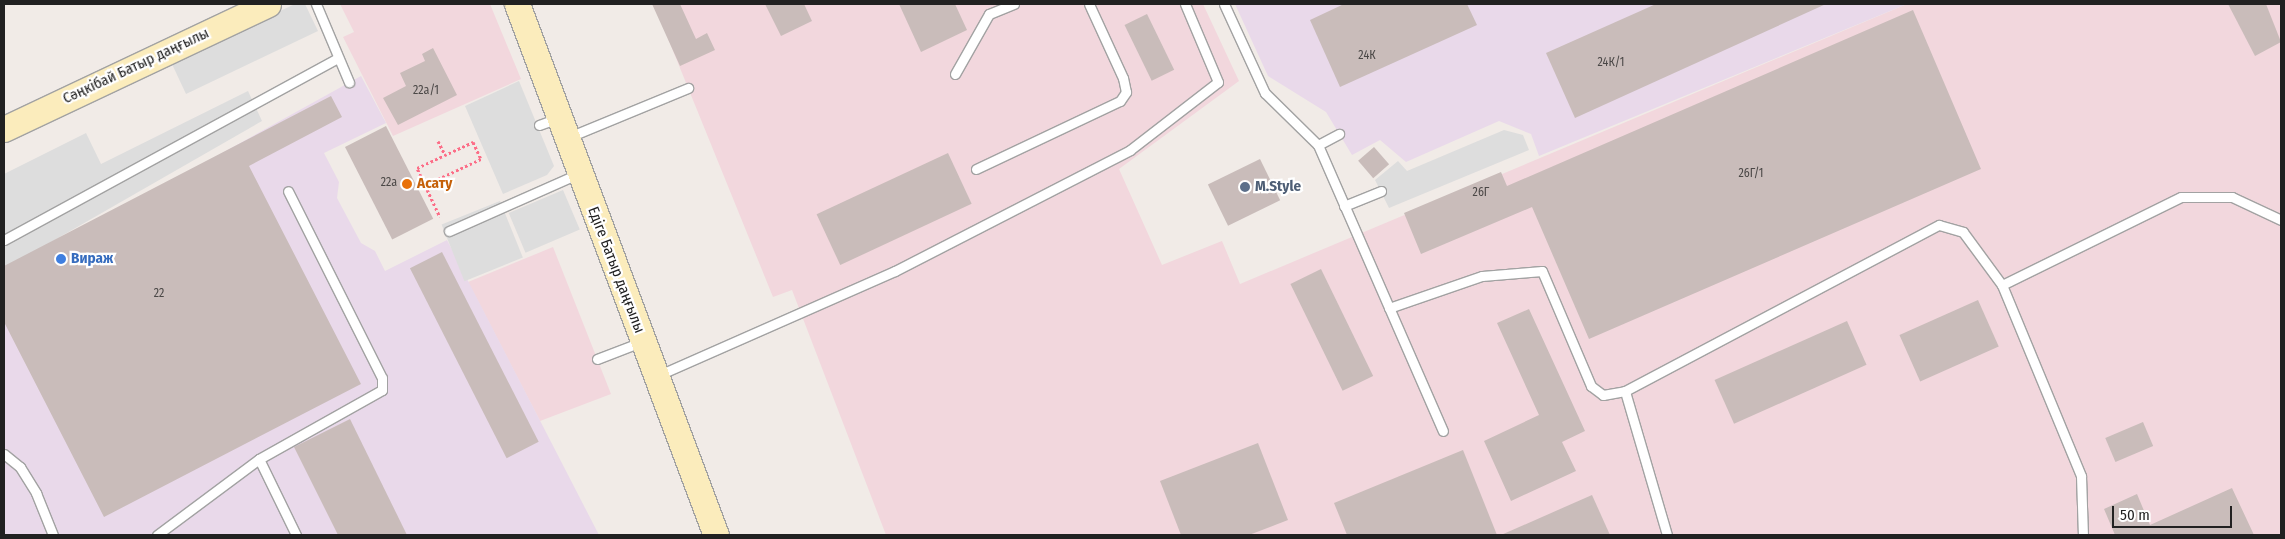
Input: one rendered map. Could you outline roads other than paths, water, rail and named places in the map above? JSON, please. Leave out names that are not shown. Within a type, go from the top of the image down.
[{"type":"main road","name":"Сәңкібай Батыр даңғылы","points":[[4,129],[268,4]]},
{"type":"main road","name":"Едіге Батыр даңғылы","points":[[517,4],[555,127],[580,173],[716,535]]},
{"type":"lane","points":[[316,4],[349,82]]},
{"type":"lane","points":[[956,74],[989,14],[1014,4]]},
{"type":"lane","points":[[976,170],[1120,101],[1126,92],[1123,78],[1089,4]]},
{"type":"lane","points":[[656,376],[895,271],[1130,150],[1218,82],[1185,4]]},
{"type":"lane","points":[[1224,4],[1265,93],[1318,145],[1443,431]]},
{"type":"lane","points":[[4,240],[338,58]]},
{"type":"lane","points":[[555,127],[688,88]]},
{"type":"lane","points":[[1318,145],[1339,134]]},
{"type":"lane","points":[[449,231],[580,173]]},
{"type":"lane","points":[[157,535],[259,459],[373,397],[383,384],[288,191]]},
{"type":"lane","points":[[1344,206],[1381,191]]},
{"type":"lane","points":[[2002,285],[2181,198],[2232,196],[2281,220]]},
{"type":"lane","points":[[1389,308],[1482,276],[1542,271],[1591,386],[1603,395],[1626,391],[1940,225],[1963,232],[2002,285],[2081,476],[2083,535]]},
{"type":"lane","points":[[598,359],[643,341]]},
{"type":"lane","points":[[1626,391],[1667,535]]},
{"type":"lane","points":[[4,454],[20,467],[54,535]]},
{"type":"lane","points":[[259,459],[296,535]]},
{"type":"place","name":"Асату","points":[[407,184]]},
{"type":"place","name":"M.Style","points":[[1245,187]]},
{"type":"place","name":"Вираж","points":[[61,259]]}]
